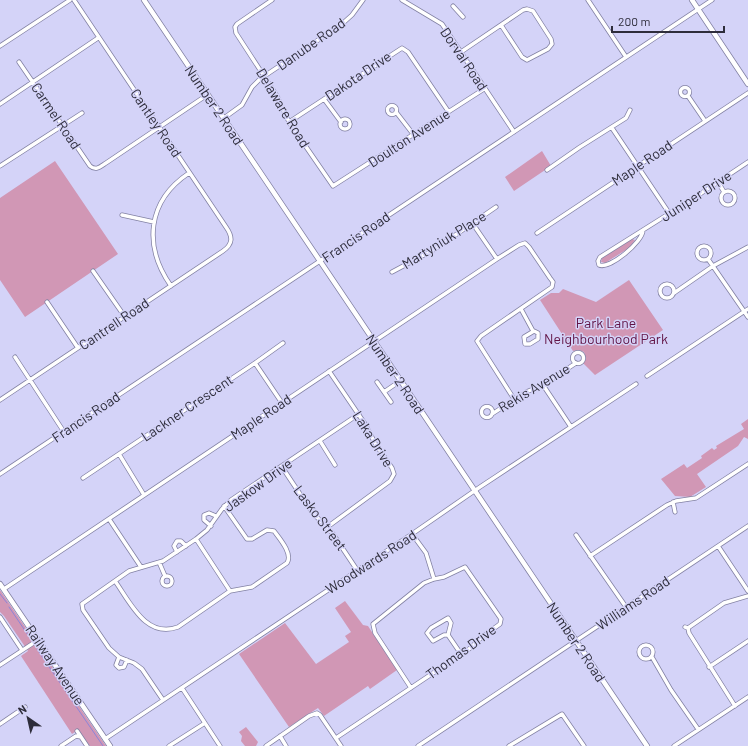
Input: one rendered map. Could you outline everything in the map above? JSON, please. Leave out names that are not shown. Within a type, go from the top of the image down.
[{"type":"main road","name":"Number 2 Road","points":[[144,0],[575,642],[647,746]]},
{"type":"main road","points":[[692,0],[748,84]]},
{"type":"main road","name":"Railway Avenue","points":[[0,584],[110,746]]},
{"type":"street","points":[[0,46],[70,0]]},
{"type":"street","name":"Cantley Road","points":[[74,0],[230,233],[232,239],[229,246]]},
{"type":"street","name":"Delaware Road","points":[[272,0],[240,21],[235,28],[236,33],[280,101],[289,122],[334,186]]},
{"type":"street","name":"Danube Road","points":[[224,118],[242,105],[252,86],[264,76],[342,24],[352,15],[363,0]]},
{"type":"street","name":"Dorval Road","points":[[402,0],[442,24],[514,132]]},
{"type":"street","points":[[588,0],[626,57]]},
{"type":"street","name":"Francis Road","points":[[0,474],[712,0]]},
{"type":"street","points":[[453,6],[463,17]]},
{"type":"street","points":[[461,52],[523,10],[529,7],[553,44],[548,49],[527,62],[522,57],[501,25]]},
{"type":"street","points":[[0,104],[98,38]]},
{"type":"street","name":"Dakota Drive","points":[[289,122],[402,48],[408,52],[448,111]]},
{"type":"street","name":"Carmel Road","points":[[20,62],[93,168],[102,166],[159,127]]},
{"type":"street","name":"Doulton Avenue","points":[[334,186],[484,89]]},
{"type":"street","name":"Maple Road","points":[[537,233],[748,93]]},
{"type":"street","points":[[159,127],[208,95]]},
{"type":"street","points":[[688,96],[705,121]]},
{"type":"street","points":[[324,99],[341,122]]},
{"type":"street","points":[[547,170],[580,146],[612,128],[626,118],[630,110]]},
{"type":"street","points":[[396,112],[413,134]]},
{"type":"street","points":[[0,166],[82,113]]},
{"type":"street","points":[[612,128],[669,213]]},
{"type":"street","name":"Juniper Drive","points":[[643,230],[642,235],[631,250],[606,265],[599,265],[598,261],[600,257],[748,162]]},
{"type":"street","points":[[171,286],[163,274],[156,256],[153,242],[154,222],[167,194],[175,184],[189,173]]},
{"type":"street","points":[[718,182],[724,192]]},
{"type":"street","name":"Martyniuk Place","points":[[392,272],[431,251],[496,207]]},
{"type":"street","points":[[122,215],[154,222]]},
{"type":"street","points":[[473,224],[496,259]]},
{"type":"street","name":"Maple Road","points":[[4,590],[373,341],[519,245],[525,243],[529,247],[550,278],[553,285]]},
{"type":"street","name":"Cantrell Road","points":[[0,400],[229,246]]},
{"type":"street","points":[[674,293],[713,266],[748,248]]},
{"type":"street","points":[[708,259],[748,317]]},
{"type":"street","points":[[94,271],[125,317]]},
{"type":"street","points":[[514,399],[479,346],[477,338],[549,290],[553,285],[558,286]]},
{"type":"street","points":[[47,302],[78,348]]},
{"type":"street","points":[[521,309],[533,332]]},
{"type":"street","points":[[647,376],[748,309]]},
{"type":"street","name":"Lackner Crescent","points":[[83,478],[283,343]]},
{"type":"street","points":[[15,357],[64,432]]},
{"type":"street","points":[[255,363],[282,403]]},
{"type":"street","name":"Rekis Avenue","points":[[492,414],[514,399],[543,385],[576,363]]},
{"type":"street","name":"Laka Drive","points":[[326,528],[355,508],[393,478],[392,468],[359,414],[329,371]]},
{"type":"street","points":[[384,392],[400,381]]},
{"type":"street","points":[[377,382],[391,402]]},
{"type":"street","name":"Woodwards Road","points":[[105,739],[636,384]]},
{"type":"street","points":[[543,385],[571,427]]},
{"type":"street","name":"Jaskow Drive","points":[[119,657],[106,644],[83,610],[81,604],[129,571],[159,562],[186,546],[211,526],[216,516],[224,506],[359,414]]},
{"type":"street","points":[[320,441],[335,465]]},
{"type":"street","points":[[119,454],[144,495]]},
{"type":"street","points":[[590,556],[673,502],[696,498],[748,464]]},
{"type":"street","name":"Lasko Street","points":[[282,467],[312,512],[326,528],[357,570]]},
{"type":"street","points":[[673,502],[675,512]]},
{"type":"street","points":[[115,581],[140,618],[163,630],[178,627],[230,591],[252,587],[285,565],[289,556],[272,530],[265,530],[252,539],[247,538],[224,506]]},
{"type":"street","points":[[211,526],[204,520],[204,515],[209,513],[216,516]]},
{"type":"street","points":[[109,519],[141,567]]},
{"type":"street","name":"Williams Road","points":[[418,746],[748,526]]},
{"type":"street","points":[[411,688],[373,630],[372,624],[391,611],[412,592],[434,579],[426,554],[412,534]]},
{"type":"street","points":[[576,535],[626,607]]},
{"type":"street","points":[[196,539],[230,591]]},
{"type":"street","points":[[177,552],[174,547],[176,542],[181,541],[186,546]]},
{"type":"street","points":[[718,546],[748,591]]},
{"type":"street","points":[[159,562],[165,576]]},
{"type":"street","name":"Thomas Drive","points":[[336,738],[461,654],[499,626],[501,619],[465,567],[444,577],[434,579]]},
{"type":"street","points":[[735,706],[687,628],[727,601],[748,596]]},
{"type":"street","points":[[0,617],[22,650]]},
{"type":"street","points":[[448,635],[444,635],[433,641],[427,633],[431,628],[448,618],[451,623],[448,635],[461,654]]},
{"type":"street","points":[[0,665],[38,640]]},
{"type":"street","points":[[710,667],[748,642]]},
{"type":"street","points":[[652,657],[648,660],[641,658],[639,651],[641,647],[648,645],[652,648],[652,657],[671,690],[698,729]]},
{"type":"street","points":[[127,660],[124,667],[119,668],[116,665],[119,657],[127,660],[142,669],[164,700]]},
{"type":"street","points":[[182,688],[220,746]]},
{"type":"street","points":[[674,746],[748,697]]},
{"type":"street","points":[[0,724],[25,707]]},
{"type":"street","points":[[266,746],[309,716],[317,713],[341,746]]},
{"type":"street","points":[[509,746],[562,714],[584,746]]},
{"type":"street","points":[[169,746],[205,723]]},
{"type":"street","points":[[77,732],[87,746]]},
{"type":"street","points":[[61,746],[76,736],[81,737]]},
{"type":"street","points":[[280,736],[286,746]]},
{"type":"green space","points":[[542,151],[551,166],[514,191],[505,177]]},
{"type":"green space","points":[[55,161],[118,254],[25,317],[0,280],[0,198]]},
{"type":"green space","points":[[632,239],[635,240],[629,248],[605,263],[601,262],[602,258]]},
{"type":"green space","name":"Park Lane Neighbourhood Park","points":[[629,280],[663,330],[595,375],[583,363],[586,359],[584,352],[579,350],[573,351],[540,300],[551,293],[559,293],[563,289],[596,302]]},
{"type":"green space","points":[[748,419],[748,439],[744,437],[738,446],[697,474],[706,487],[690,497],[675,496],[661,479],[684,464],[687,468],[702,458],[701,456],[712,448],[714,450],[717,448],[716,446],[744,429],[741,424]]},
{"type":"green space","points":[[0,590],[106,746],[90,746],[78,730],[72,734],[21,656],[28,651],[0,612]]},
{"type":"green space","points":[[345,601],[363,625],[368,626],[397,670],[370,689],[368,686],[324,716],[318,708],[289,727],[239,654],[285,623],[316,664],[349,642],[345,636],[351,632],[335,608]]},
{"type":"green space","points":[[246,727],[258,742],[256,746],[245,746],[241,741],[242,736],[239,732]]},
{"type":"waterway","points":[[0,594],[7,603]]},
{"type":"waterway","points":[[9,607],[28,635]]},
{"type":"waterway","points":[[37,649],[103,746]]}]
